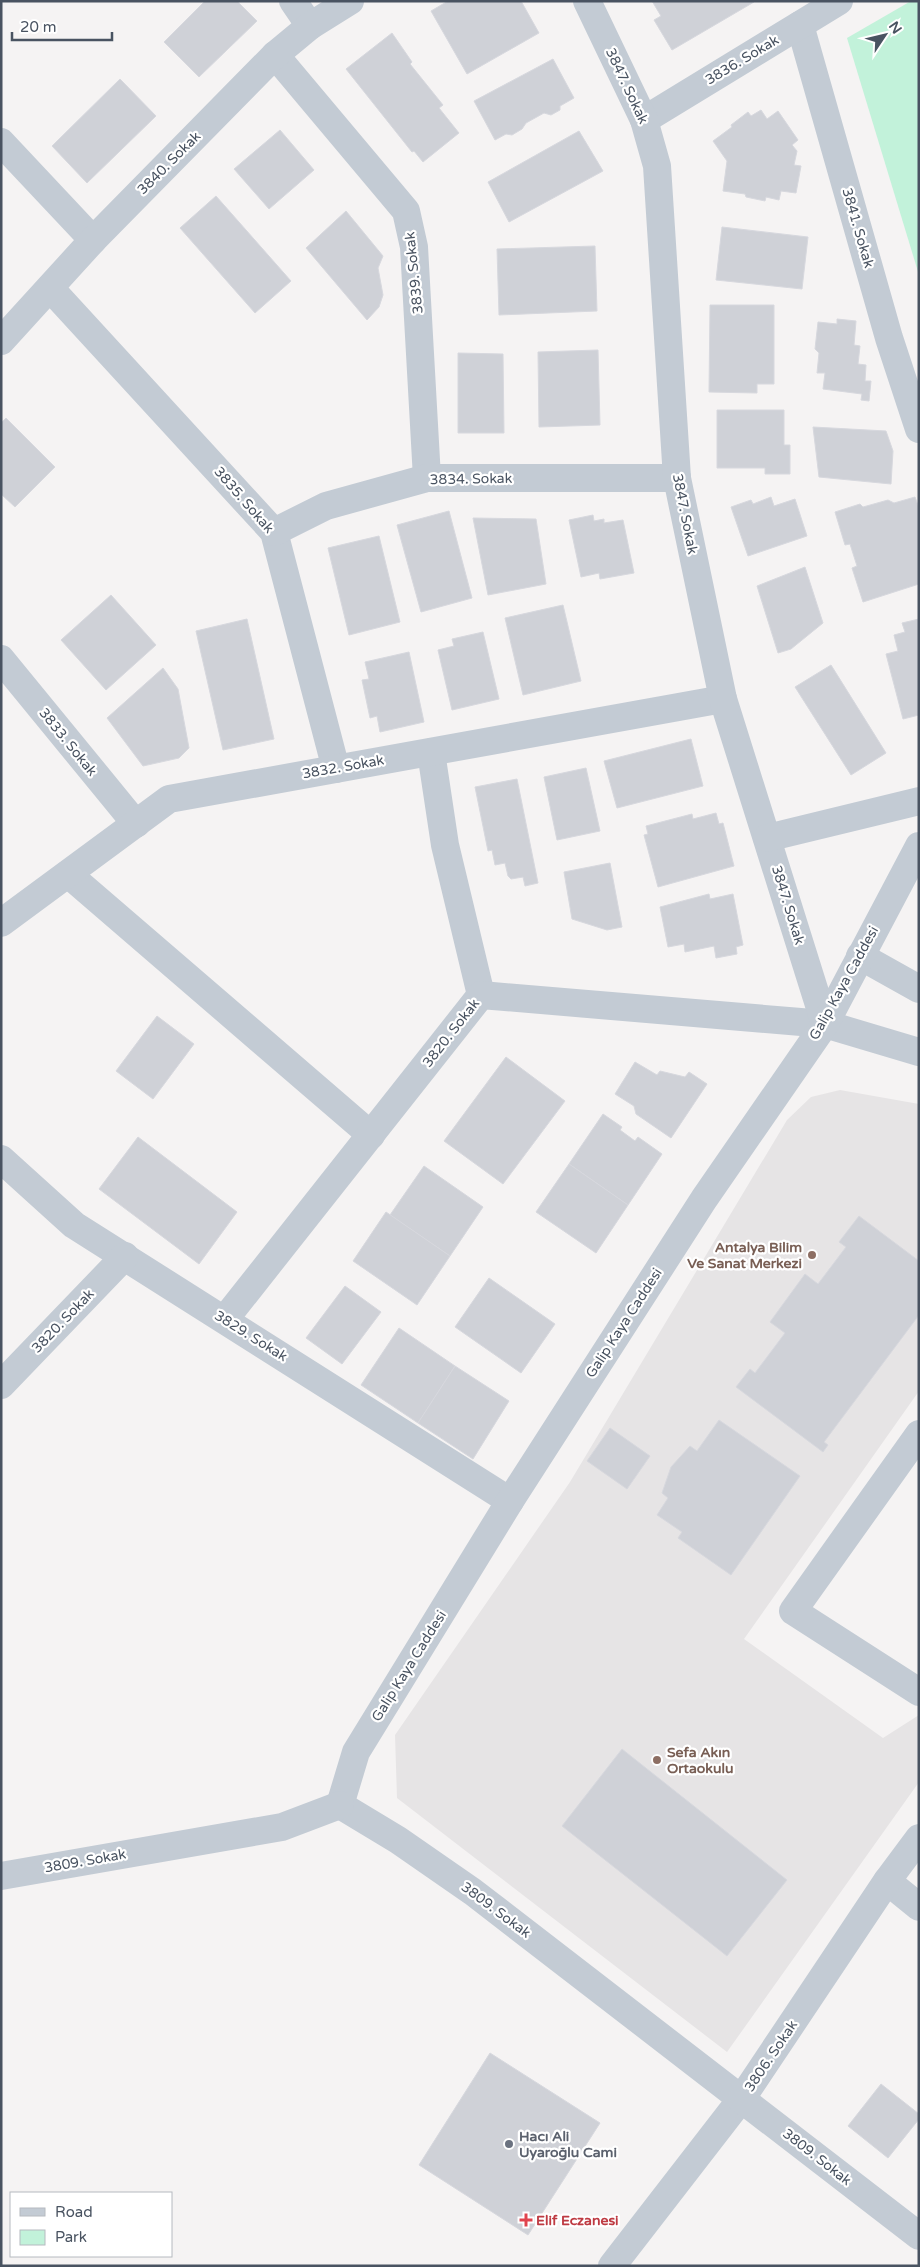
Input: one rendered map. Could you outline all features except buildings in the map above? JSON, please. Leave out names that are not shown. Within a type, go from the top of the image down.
[{"type":"street","points":[[293,1],[310,26]]},
{"type":"street","name":"3840. Sokak","points":[[1,341],[93,240],[275,55],[310,26],[350,1]]},
{"type":"street","name":"3847. Sokak","points":[[587,1],[644,120],[658,166],[677,478],[723,699],[825,1024]]},
{"type":"street","name":"3836. Sokak","points":[[644,120],[839,1]]},
{"type":"street","name":"3841. Sokak","points":[[800,25],[889,338],[919,429]]},
{"type":"street","name":"3839. Sokak","points":[[275,55],[406,210],[414,247],[428,478]]},
{"type":"street","points":[[1,142],[93,240]]},
{"type":"street","name":"3835. Sokak","points":[[50,288],[274,532],[336,769]]},
{"type":"street","name":"3834. Sokak","points":[[274,532],[326,506],[428,478],[677,478]]},
{"type":"street","name":"3833. Sokak","points":[[1,660],[136,824]]},
{"type":"street","name":"3832. Sokak","points":[[1,923],[170,799],[723,699]]},
{"type":"street","points":[[431,752],[445,845],[481,995]]},
{"type":"street","points":[[767,838],[919,801]]},
{"type":"street","name":"Galip Kaya Caddesi","points":[[340,1805],[356,1752],[510,1501],[704,1199],[825,1024],[919,846]]},
{"type":"street","points":[[68,874],[371,1134]]},
{"type":"street","points":[[860,956],[919,989]]},
{"type":"street","name":"3820. Sokak","points":[[225,1319],[481,995],[825,1024],[919,1052]]},
{"type":"street","name":"3829. Sokak","points":[[1,1159],[74,1224],[510,1501]]},
{"type":"street","name":"3820. Sokak","points":[[1,1385],[125,1256]]},
{"type":"street","points":[[919,1434],[793,1610],[919,1692]]},
{"type":"street","name":"3809. Sokak","points":[[1,1876],[282,1827],[340,1805],[398,1840],[473,1892],[919,2236]]},
{"type":"street","name":"3806. Sokak","points":[[612,2266],[742,2098],[887,1881],[919,1838]]},
{"type":"street","points":[[887,1881],[919,1906]]},
{"type":"shaded area","name":"Sefa Akın Ortaokulu","points":[[840,1090],[919,1104],[919,1391],[744,1639],[883,1738],[919,1715],[919,1782],[727,2052],[397,1798],[395,1735],[570,1482],[787,1120],[811,1097]]},
{"type":"green space","points":[[911,1],[919,1],[919,275],[847,38]]},
{"type":"place","name":"Antalya Bilim Ve Sanat Merkezi","points":[[812,1255]]},
{"type":"place","name":"Sefa Akın Ortaokulu","points":[[657,1760]]},
{"type":"place","name":"Hacı Ali Uyaroğlu Cami","points":[[509,2144]]},
{"type":"place","name":"Elif Eczanesi","points":[[526,2220]]}]
